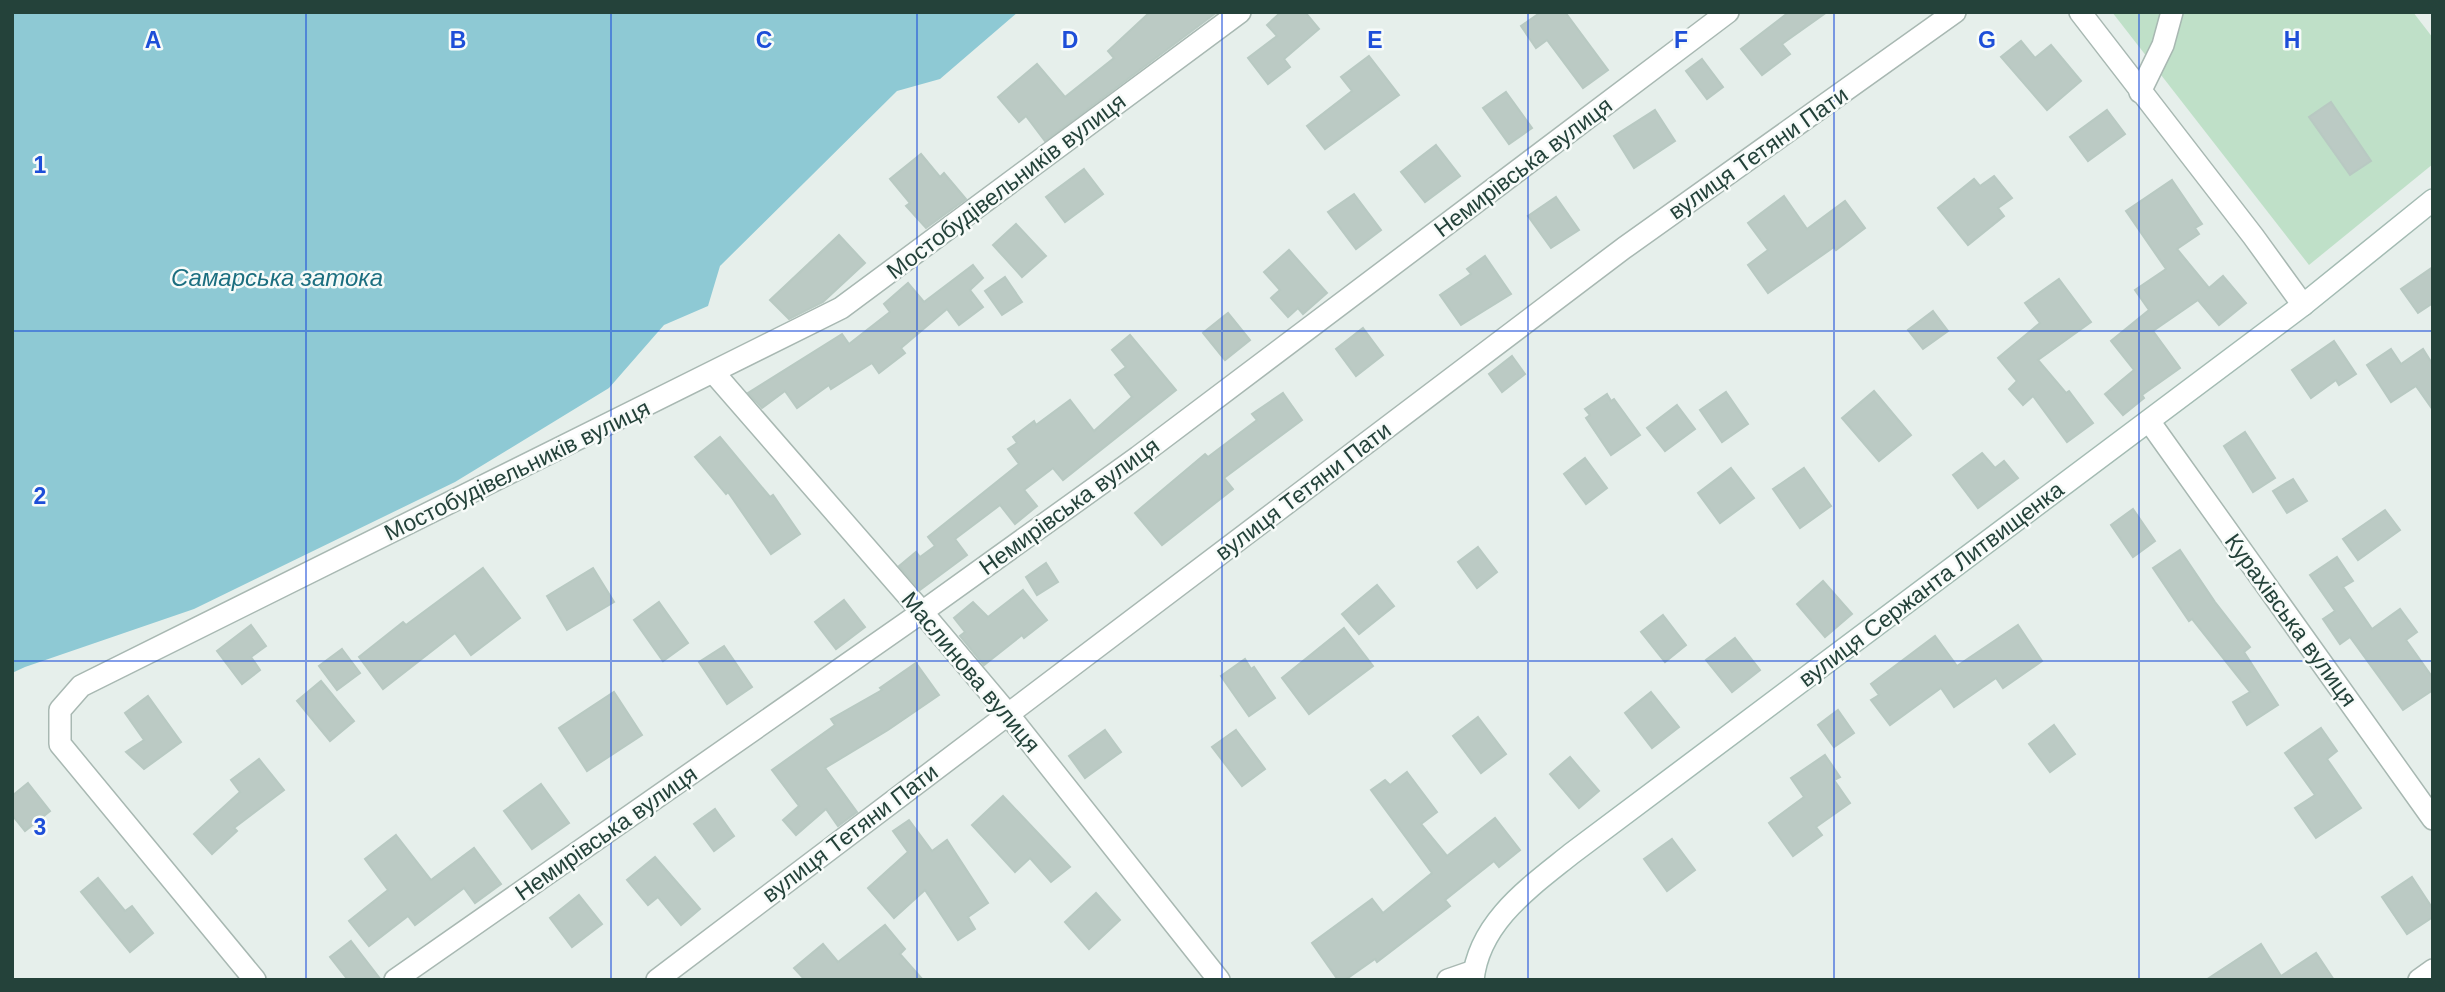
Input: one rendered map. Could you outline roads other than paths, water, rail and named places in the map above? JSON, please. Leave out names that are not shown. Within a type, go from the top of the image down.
[{"type":"street","name":"Мостобудівельників вулиця","points":[[255,980],[60,744],[60,710],[81,686],[841,308],[1240,12]]},
{"type":"street","name":"Немирівська вулиця","points":[[395,980],[922,612],[1138,457],[1728,12]]},
{"type":"street","name":"вулиця Тетяни Пати","points":[[657,980],[1624,248],[1955,12]]},
{"type":"street","points":[[2080,12],[2303,305]]},
{"type":"street","points":[[2140,92],[2162,45],[2172,12]]},
{"type":"street","name":"вулиця Сержанта Литвищенка","points":[[1448,980],[1474,976],[1480,949],[1491,930],[1521,894],[2303,305],[2433,200]]},
{"type":"street","name":"Маслинова вулиця","points":[[714,373],[1008,714],[1219,980]]},
{"type":"street","name":"Курахівська вулиця","points":[[2148,421],[2433,819]]},
{"type":"street","points":[[2418,980],[2433,970]]},
{"type":"water","name":"Самарська затока","points":[[12,12],[1018,12],[940,79],[897,91],[720,266],[708,306],[664,325],[609,388],[455,482],[194,609],[12,673]]}]
